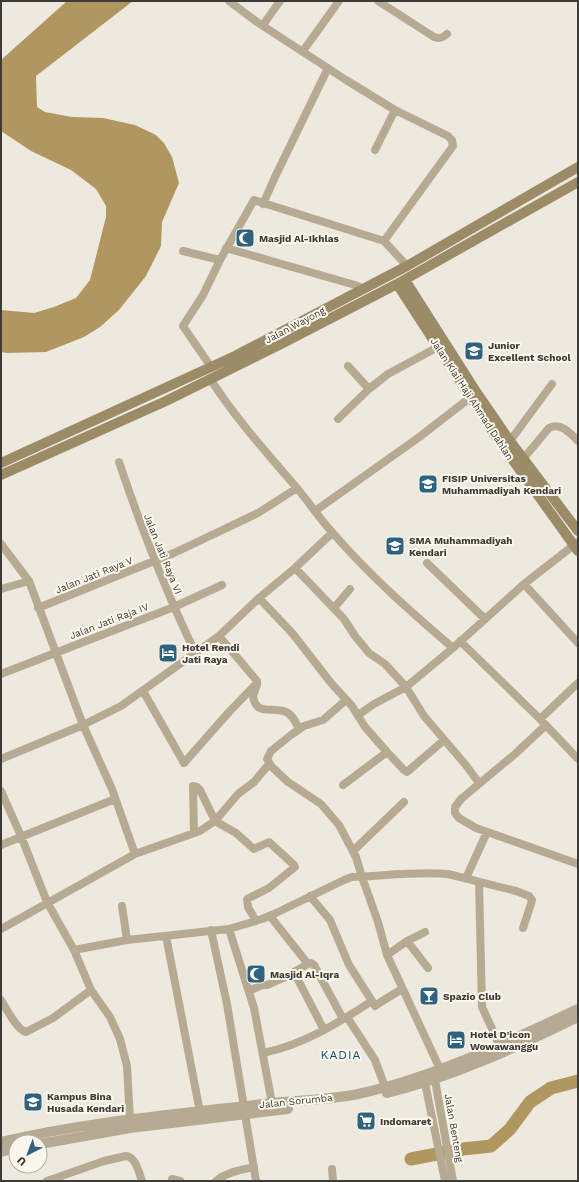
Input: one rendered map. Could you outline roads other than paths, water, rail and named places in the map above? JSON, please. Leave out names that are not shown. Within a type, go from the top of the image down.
[{"type":"main road","name":"Jalan Wayong","points":[[1,463],[235,356],[407,266],[578,167]]},
{"type":"main road","name":"Jalan Wayong","points":[[1,475],[211,380],[402,285],[578,182]]},
{"type":"main road","points":[[528,196],[534,207]]},
{"type":"main road","name":"Jalan Kiai Haji Ahmad Dahlan","points":[[402,285],[438,347],[497,438],[576,546]]},
{"type":"main road","name":"Jalan Kiai Haji Ahmad Dahlan","points":[[402,285],[510,441],[578,531]]},
{"type":"street","points":[[229,1],[263,26],[328,68],[395,110],[448,136],[453,143],[453,146],[384,241]]},
{"type":"street","points":[[263,26],[280,1]]},
{"type":"street","points":[[303,51],[340,1]]},
{"type":"street","points":[[378,1],[434,37],[442,38],[447,34]]},
{"type":"street","points":[[263,204],[328,68]]},
{"type":"street","points":[[376,150],[395,110]]},
{"type":"street","points":[[211,367],[183,326],[204,295],[226,248],[254,200],[384,241],[407,266]]},
{"type":"street","points":[[226,248],[364,289]]},
{"type":"street","points":[[183,251],[220,260]]},
{"type":"street","points":[[338,419],[369,389],[399,367],[438,347]]},
{"type":"street","points":[[348,366],[369,389]]},
{"type":"street","points":[[211,380],[234,414],[297,488],[332,533],[401,603],[453,648]]},
{"type":"street","points":[[510,441],[552,384]]},
{"type":"street","points":[[315,511],[418,438],[471,397]]},
{"type":"street","points":[[523,459],[549,428],[553,426],[561,427],[578,441]]},
{"type":"street","name":"Jalan Jati Raya VI","points":[[119,462],[145,537],[174,607],[195,652]]},
{"type":"street","name":"Jalan Jati Raya V","points":[[38,608],[156,561],[258,513],[297,488]]},
{"type":"street","points":[[1,759],[101,717],[143,691],[219,636],[332,533]]},
{"type":"street","points":[[1,544],[29,581],[83,725],[112,789],[135,854]]},
{"type":"street","points":[[358,715],[374,704],[406,688],[524,584],[576,546]]},
{"type":"street","points":[[427,563],[485,618]]},
{"type":"street","points":[[295,568],[344,619],[355,636],[369,653],[385,664],[406,688],[424,716],[465,764],[479,783]]},
{"type":"street","points":[[1,589],[29,581]]},
{"type":"street","points":[[524,584],[578,643]]},
{"type":"street","name":"Jalan Jati Raja IV","points":[[1,674],[174,607],[222,585]]},
{"type":"street","points":[[334,608],[350,589]]},
{"type":"street","points":[[259,598],[293,634],[358,715],[365,727],[404,770],[407,772],[444,740]]},
{"type":"street","points":[[219,636],[257,683]]},
{"type":"street","points":[[460,641],[543,722],[578,759]]},
{"type":"street","points":[[143,691],[184,763],[257,683]]},
{"type":"street","points":[[257,683],[253,696],[258,707],[265,710],[285,712],[294,720],[299,729]]},
{"type":"street","points":[[578,683],[515,754],[461,799],[454,809],[456,815],[470,825],[578,864]]},
{"type":"street","points":[[1,929],[135,854],[194,834],[215,821],[238,794],[254,782],[270,764],[267,759],[271,751],[299,729],[323,720],[346,700]]},
{"type":"street","points":[[343,785],[387,752]]},
{"type":"street","name":"Jalan Benteng","points":[[270,764],[288,782],[321,804],[329,812],[339,825],[358,862],[378,922],[387,955],[402,989],[434,1073],[442,1145],[453,1181]]},
{"type":"street","points":[[194,834],[193,786],[200,790],[215,821],[236,833],[254,849],[269,842],[295,866],[290,873],[269,888],[247,899],[248,907],[256,921]]},
{"type":"street","points":[[1,791],[48,902],[74,950],[92,990],[110,1018],[125,1055],[130,1120]]},
{"type":"street","points":[[1,845],[115,799]]},
{"type":"street","points":[[353,851],[404,802]]},
{"type":"street","points":[[466,878],[487,832]]},
{"type":"street","points":[[74,950],[127,940],[229,929],[270,916],[344,880],[352,878],[438,873],[466,878],[530,896],[532,900],[523,928]]},
{"type":"street","points":[[479,882],[482,1007],[499,1044]]},
{"type":"street","points":[[310,896],[330,920],[349,965],[375,1006],[402,989]]},
{"type":"street","points":[[122,906],[127,940]]},
{"type":"street","points":[[270,916],[308,964]]},
{"type":"street","points":[[229,929],[250,991],[272,1103]]},
{"type":"street","points":[[211,930],[224,988],[256,1181]]},
{"type":"street","points":[[387,955],[407,941],[425,932]]},
{"type":"street","points":[[166,936],[200,1112]]},
{"type":"street","points":[[407,941],[428,968]]},
{"type":"street","points":[[250,991],[294,973],[311,962],[345,1018],[375,1060],[385,1087]]},
{"type":"street","points":[[294,973],[324,1030]]},
{"type":"street","points":[[1,1000],[22,1031],[26,1032],[53,1018],[92,990]]},
{"type":"street","points":[[263,1054],[288,1047],[324,1030],[372,1001]]},
{"type":"street","name":"Jalan Sorumba","points":[[1,1142],[70,1129],[130,1120],[170,1119],[353,1100],[387,1093],[578,1009]]},
{"type":"street","name":"Jalan Sorumba","points":[[48,1142],[200,1112],[244,1111],[272,1103],[333,1098],[357,1094],[434,1073],[514,1047],[578,1017]]},
{"type":"street","name":"Jalan Benteng","points":[[444,1155],[445,1181]]},
{"type":"street","points":[[47,1181],[104,1161],[126,1156],[130,1156],[135,1162],[142,1181]]},
{"type":"street","points":[[216,1181],[229,1173],[254,1167]]},
{"type":"street","points":[[332,1169],[332,1181]]},
{"type":"waterway","points":[[411,1159],[463,1149],[491,1146],[510,1129],[530,1102],[551,1088],[578,1081]]},
{"type":"place","name":"Masjid Al-Ikhlas","points":[[245,238]]},
{"type":"place","name":"Junior Excellent School","points":[[474,351]]},
{"type":"place","name":"FISIP Universitas Muhammadiyah Kendari","points":[[428,484]]},
{"type":"place","name":"SMA Muhammadiyah Kendari","points":[[395,546]]},
{"type":"place","name":"Hotel Rendi Jati Raya","points":[[168,653]]},
{"type":"place","name":"Masjid Al-Iqra","points":[[256,974]]},
{"type":"place","name":"Spazio Club","points":[[429,996]]},
{"type":"place","name":"Hotel D'icon Wowawanggu","points":[[456,1040]]},
{"type":"place","name":"Kampus Bina Husada Kendari","points":[[33,1102]]},
{"type":"place","name":"Indomaret","points":[[366,1121]]},
{"type":"district","name":"KADIA","points":[[341,1055]]}]
